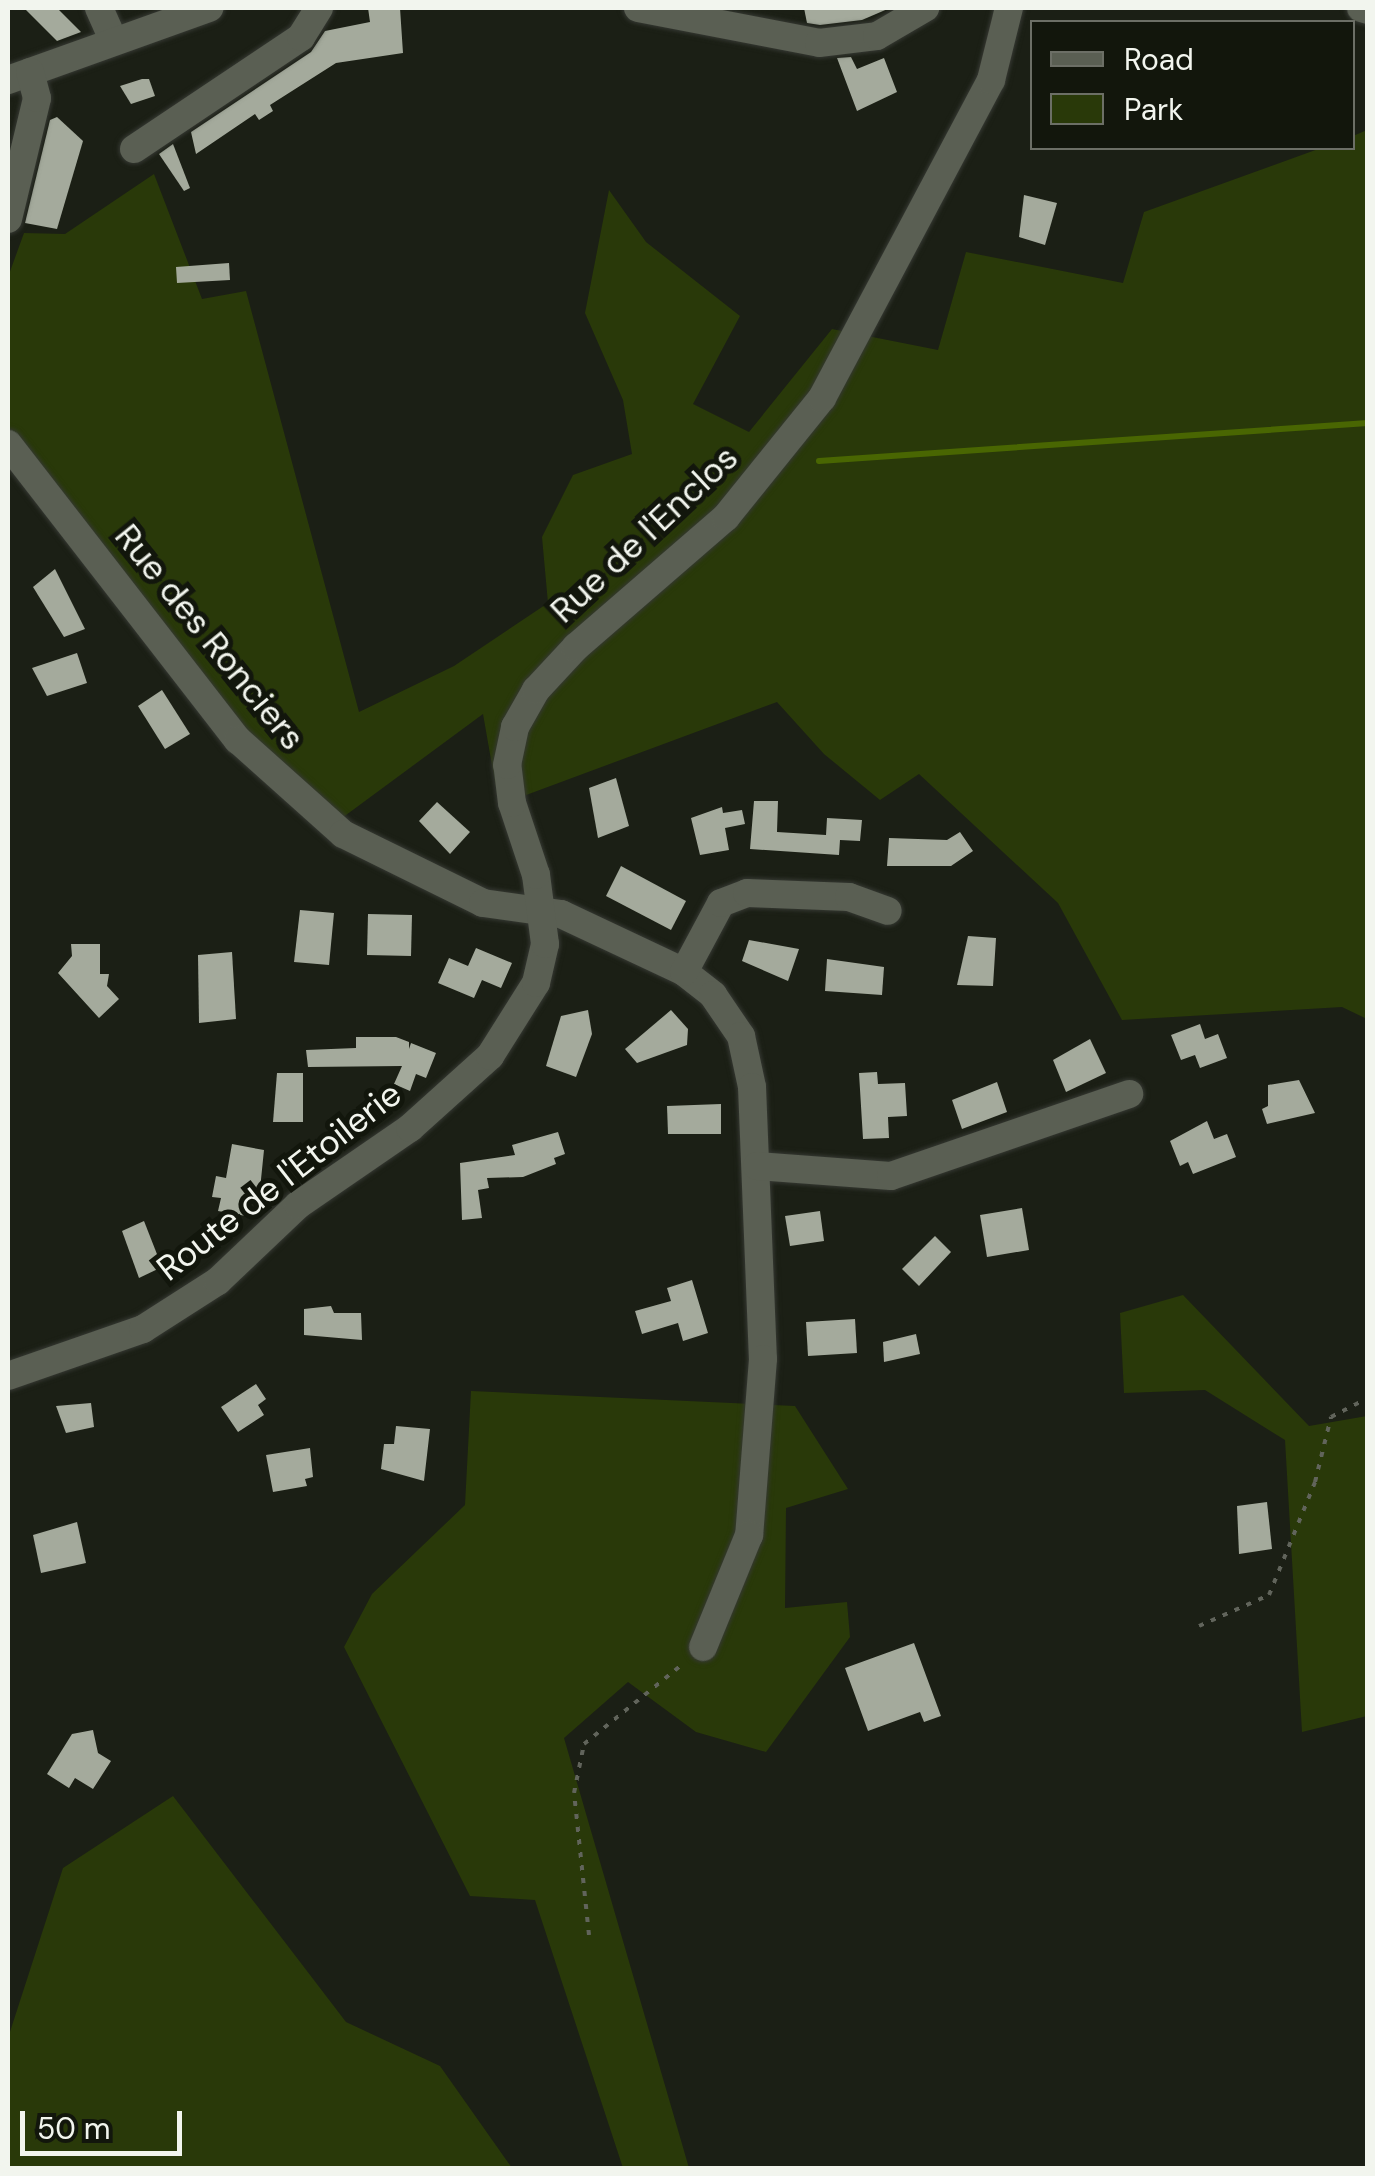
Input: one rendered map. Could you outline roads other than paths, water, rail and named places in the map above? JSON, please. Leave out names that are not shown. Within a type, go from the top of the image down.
[{"type":"street","points":[[100,8],[114,39]]},
{"type":"street","points":[[8,209],[38,98],[19,76],[210,8]]},
{"type":"street","points":[[134,148],[301,36],[319,8]]},
{"type":"street","points":[[638,8],[758,19],[851,42],[876,36],[925,8]]},
{"type":"street","name":"Rue de l'Enclos","points":[[544,914],[512,804],[507,765],[515,727],[536,690],[576,647],[738,504],[822,398],[991,80],[1009,8]]},
{"type":"street","name":"Rue des Ronciers","points":[[8,444],[238,740],[290,791],[343,834],[418,875],[483,903],[561,914],[684,972],[713,995],[741,1036],[757,1166],[763,1358],[749,1535],[703,1647]]},
{"type":"street","points":[[684,972],[722,903],[747,894],[849,897],[888,911]]},
{"type":"street","name":"Route de l'Etoilerie","points":[[8,1376],[143,1329],[218,1282],[298,1204],[454,1093],[490,1056],[536,984],[544,914]]},
{"type":"street","points":[[757,1166],[891,1176],[1129,1094]]},
{"type":"waterway","points":[[819,461],[1368,423]]}]
